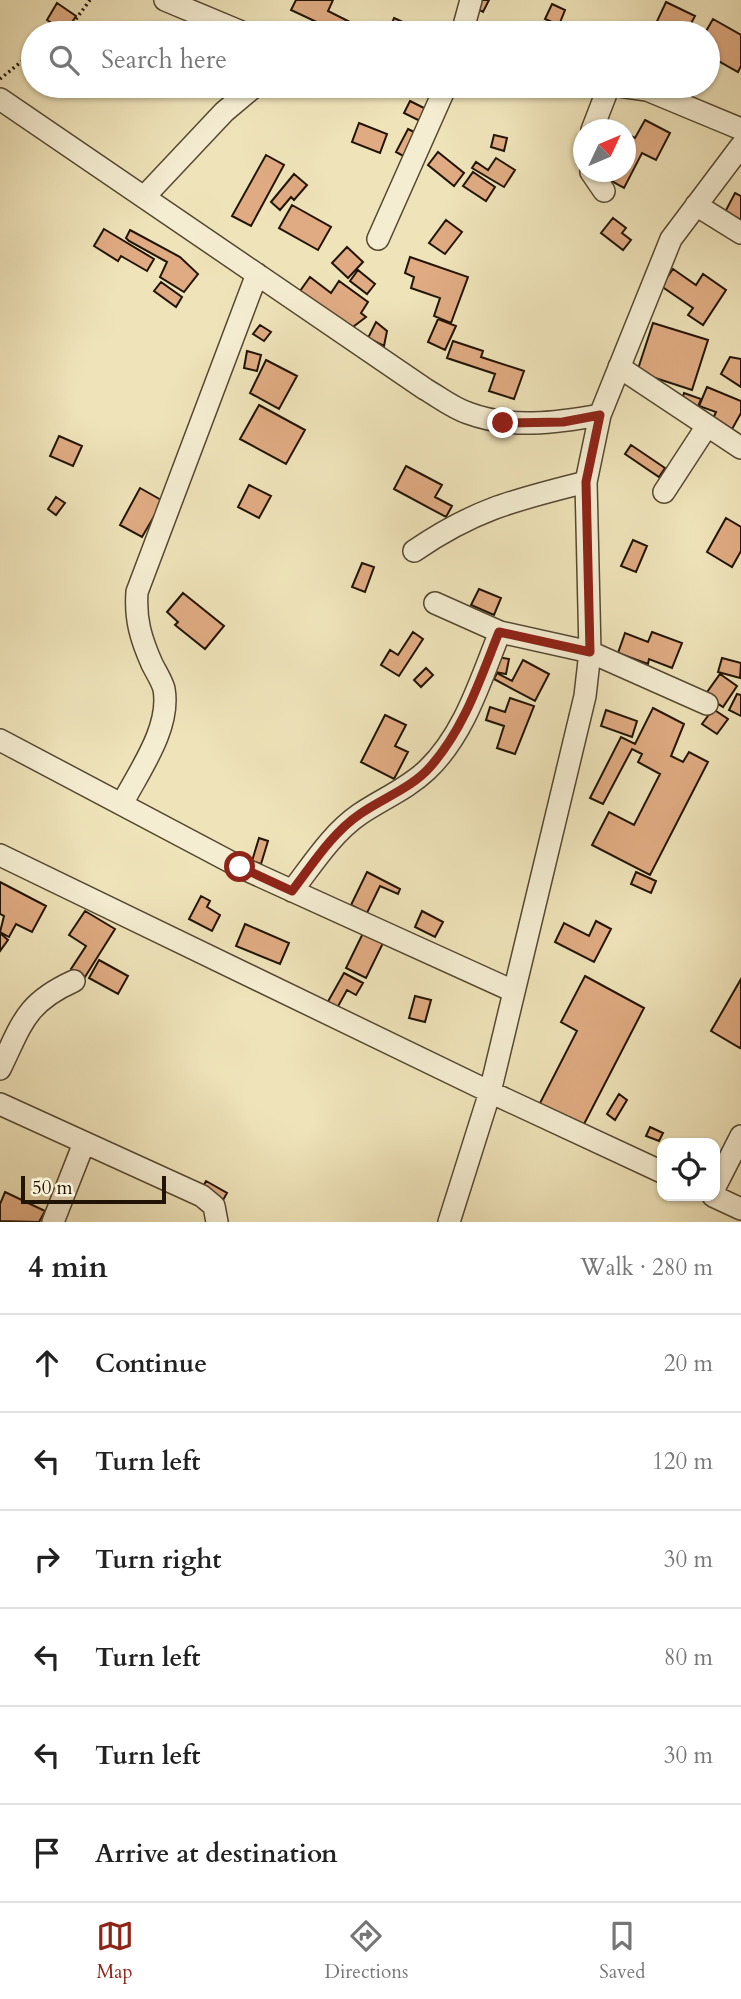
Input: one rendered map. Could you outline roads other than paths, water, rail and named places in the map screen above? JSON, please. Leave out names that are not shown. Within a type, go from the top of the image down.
[{"type":"street","points":[[165,0],[215,21]]},
{"type":"street","points":[[465,21],[471,0]]},
{"type":"street","points":[[144,197],[224,112],[241,98]]},
{"type":"street","points":[[378,239],[441,98]]},
{"type":"street","points":[[596,119],[604,98]]},
{"type":"street","points":[[666,98],[741,129]]},
{"type":"street","points":[[0,99],[425,389],[467,413],[503,423],[563,422],[600,415]]},
{"type":"street","points":[[449,1222],[490,1092],[585,696],[590,652],[586,482],[600,415],[671,239],[741,146]]},
{"type":"street","points":[[598,182],[604,191]]},
{"type":"street","points":[[696,205],[741,233]]},
{"type":"street","points":[[122,804],[157,736],[164,712],[163,688],[141,640],[135,617],[137,592],[257,274]]},
{"type":"street","points":[[619,367],[741,448]]},
{"type":"street","points":[[664,492],[707,426]]},
{"type":"street","points":[[414,551],[461,520],[498,504],[586,482]]},
{"type":"street","points":[[435,603],[499,632],[590,652],[707,704]]},
{"type":"street","points":[[292,891],[337,835],[358,815],[406,788],[429,768],[446,747],[465,717],[499,632]]},
{"type":"street","points":[[0,740],[240,867],[513,991]]},
{"type":"street","points":[[0,856],[657,1170]]},
{"type":"street","points":[[0,1069],[25,1017],[35,1004],[46,993],[74,981]]},
{"type":"street","points":[[0,1104],[202,1196],[214,1206],[217,1222]]},
{"type":"street","points":[[720,1177],[741,1136]]},
{"type":"street","points":[[53,1222],[84,1143]]},
{"type":"street","points":[[720,1199],[741,1209]]}]
